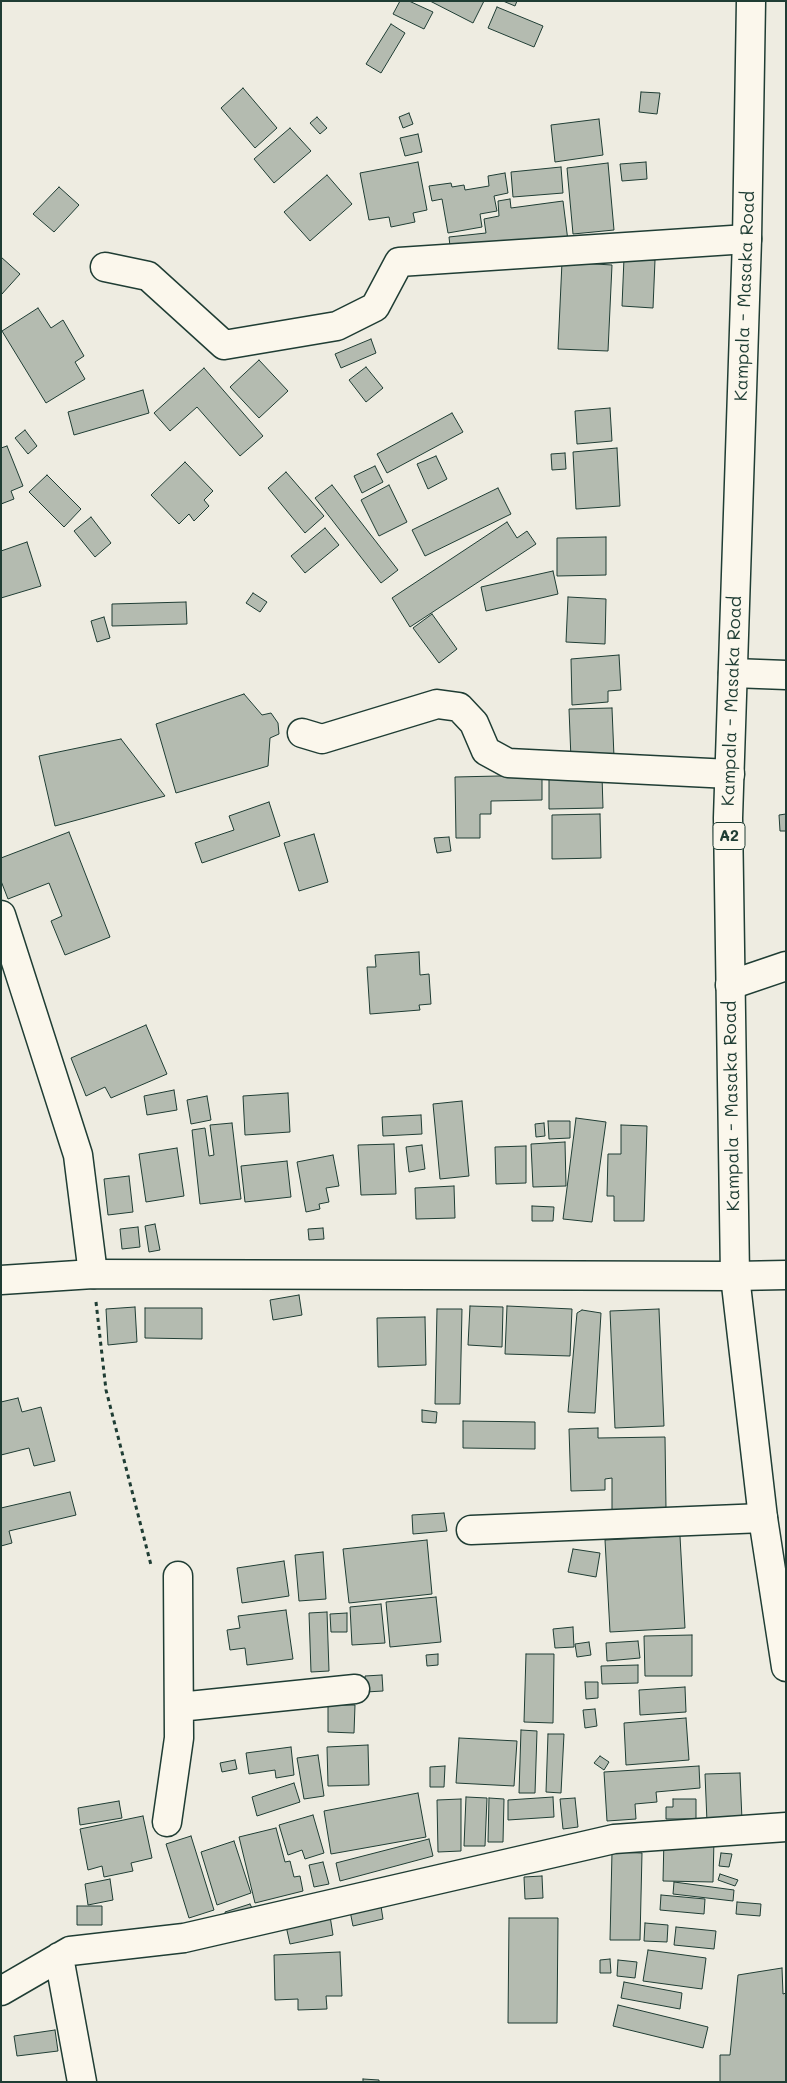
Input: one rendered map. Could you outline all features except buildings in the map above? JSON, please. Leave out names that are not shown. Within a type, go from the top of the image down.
[{"type":"street","name":"Kampala - Masaka Road","points":[[751,1],[747,239],[730,774],[730,986],[735,1276],[763,1518],[786,1667]]},
{"type":"street","points":[[105,266],[148,276],[224,345],[337,326],[375,307],[399,262],[747,239]]},
{"type":"street","points":[[733,673],[786,675]]},
{"type":"street","points":[[302,733],[322,739],[437,704],[459,707],[474,723],[486,751],[508,763],[730,774]]},
{"type":"street","points":[[1,915],[78,1155],[93,1274]]},
{"type":"street","points":[[730,986],[786,966]]},
{"type":"street","points":[[1,1280],[93,1274],[786,1275]]},
{"type":"street","points":[[471,1530],[763,1518]]},
{"type":"street","points":[[167,1822],[179,1738],[178,1576]]},
{"type":"street","points":[[179,1707],[355,1689]]},
{"type":"street","points":[[1,1991],[70,1951],[184,1938],[614,1839],[786,1827]]},
{"type":"street","points":[[59,1957],[82,2082]]},
{"type":"path","points":[[93,1274],[106,1390],[150,1564],[166,1576],[178,1576]]}]
